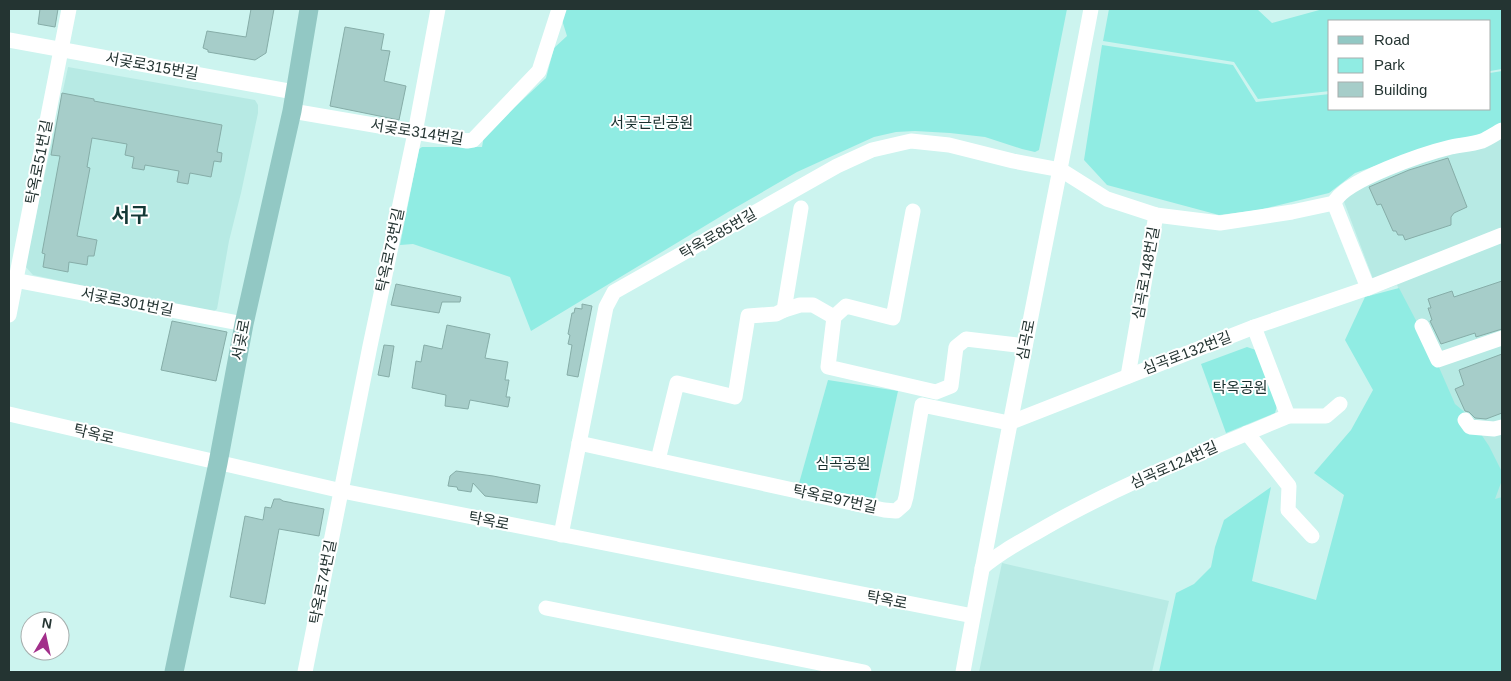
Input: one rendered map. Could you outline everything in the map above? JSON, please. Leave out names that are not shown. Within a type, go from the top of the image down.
[{"type":"main road","name":"서곶로","points":[[174,672],[218,462],[244,324],[292,111],[309,9]]},
{"type":"street","name":"탁옥로51번길","points":[[9,315],[13,280],[69,9]]},
{"type":"street","name":"탁옥로73번길","points":[[342,492],[370,346],[415,133],[438,9]]},
{"type":"street","name":"서곶로314번길","points":[[292,111],[415,133],[467,141],[473,140],[539,71],[559,9]]},
{"type":"street","name":"심곡로","points":[[963,672],[1009,423],[1091,9]]},
{"type":"street","name":"서곶로315번길","points":[[9,40],[294,92]]},
{"type":"street","points":[[1368,288],[1334,203],[1336,197],[1361,179],[1416,158],[1483,140],[1502,130]]},
{"type":"street","name":"탁옥로85번길","points":[[561,536],[606,307],[614,292],[828,170],[872,150],[911,141],[949,145],[1013,161],[1060,170]]},
{"type":"street","name":"심곡로148번길","points":[[1060,170],[1107,200],[1156,215],[1128,376]]},
{"type":"street","points":[[1156,215],[1220,224],[1334,203]]},
{"type":"street","points":[[784,310],[801,208]]},
{"type":"street","points":[[913,211],[893,318],[846,306],[834,317],[828,367],[936,392],[951,386],[956,347],[966,339],[1025,346]]},
{"type":"street","name":"심곡로132번길","points":[[1009,423],[1254,327],[1368,288],[1502,236]]},
{"type":"street","name":"서곶로301번길","points":[[13,280],[244,324]]},
{"type":"street","points":[[658,460],[677,383],[735,397],[748,316],[776,314],[800,305],[813,305],[834,317]]},
{"type":"street","points":[[1422,326],[1438,360],[1502,338]]},
{"type":"street","points":[[1254,327],[1288,416],[1326,416],[1340,404]]},
{"type":"street","name":"탁옥로97번길","points":[[580,443],[896,511],[904,504],[906,497],[922,405],[1009,423]]},
{"type":"street","name":"탁옥로","points":[[9,414],[342,492],[973,616]]},
{"type":"street","name":"심곡로124번길","points":[[982,568],[995,556],[1068,514],[1141,479],[1288,416]]},
{"type":"street","points":[[1465,420],[1470,427],[1494,429],[1502,427]]},
{"type":"street","points":[[1247,434],[1289,486],[1288,510],[1312,536]]},
{"type":"street","name":"탁옥로74번길","points":[[305,672],[342,492]]},
{"type":"street","points":[[546,608],[864,672]]},
{"type":"shaded area","points":[[68,67],[255,100],[258,105],[258,113],[241,193],[229,241],[217,309],[211,313],[33,275],[25,266]]},
{"type":"shaded area","points":[[1502,128],[1502,497],[1495,500],[1397,285],[1378,292],[1343,199],[1355,176]]},
{"type":"shaded area","points":[[1002,563],[1169,601],[1152,672],[979,672]]},
{"type":"green space","name":"서곶근린공원","points":[[565,9],[1067,9],[1039,150],[1035,152],[985,137],[950,133],[896,132],[874,137],[797,172],[531,331],[510,277],[413,244],[400,245],[419,149],[422,147],[482,147],[484,136],[546,78],[554,48],[567,36],[562,20]]},
{"type":"green space","points":[[1109,9],[1257,9],[1272,23],[1323,9],[1502,9],[1502,69],[1491,71],[1491,20],[1328,20],[1328,91],[1258,99],[1234,62],[1103,41]]},
{"type":"green space","points":[[1102,45],[1233,65],[1256,102],[1328,94],[1328,110],[1491,110],[1491,73],[1502,71],[1502,127],[1482,139],[1436,145],[1355,173],[1329,193],[1259,210],[1219,215],[1107,185],[1084,160]]},
{"type":"green space","points":[[1399,288],[1431,349],[1455,404],[1468,415],[1489,446],[1502,472],[1502,480],[1495,499],[1502,497],[1502,672],[1159,672],[1176,593],[1194,584],[1211,567],[1224,520],[1271,487],[1252,581],[1316,600],[1344,495],[1314,473],[1351,430],[1373,390],[1345,340],[1365,297]]},
{"type":"green space","name":"탁옥공원","points":[[1247,347],[1256,350],[1277,406],[1275,413],[1226,433],[1201,364]]},
{"type":"green space","name":"심곡공원","points":[[828,380],[898,391],[873,508],[796,494]]},
{"type":"building","points":[[40,9],[58,9],[55,27],[38,24]]},
{"type":"building","points":[[251,9],[274,9],[266,53],[255,60],[208,52],[208,50],[203,48],[207,31],[246,37]]},
{"type":"building","points":[[345,27],[384,34],[381,50],[390,51],[384,81],[406,86],[399,120],[330,106]]},
{"type":"building","points":[[62,93],[94,99],[94,101],[222,125],[217,152],[222,153],[221,162],[214,161],[211,177],[190,173],[188,184],[177,182],[179,171],[145,165],[144,170],[132,168],[134,157],[125,155],[127,144],[92,138],[87,167],[90,168],[77,236],[97,240],[94,256],[88,256],[87,265],[69,262],[68,272],[43,267],[45,254],[42,253],[60,156],[51,155]]},
{"type":"building","points":[[1448,158],[1467,207],[1454,213],[1451,217],[1451,225],[1405,240],[1403,235],[1398,235],[1396,231],[1393,231],[1381,204],[1377,205],[1369,187],[1409,170]]},
{"type":"building","points":[[1502,281],[1502,329],[1476,337],[1475,333],[1441,344],[1430,321],[1432,320],[1428,308],[1431,308],[1428,299],[1452,291],[1454,297]]},
{"type":"building","points":[[396,284],[461,297],[460,302],[442,302],[439,313],[391,305]]},
{"type":"building","points":[[582,304],[592,306],[578,377],[567,375],[572,345],[568,344],[570,335],[568,334],[572,313],[574,313],[575,308],[582,309]]},
{"type":"building","points":[[172,321],[227,332],[216,381],[161,370]]},
{"type":"building","points":[[447,325],[490,334],[485,358],[508,362],[505,380],[509,380],[506,397],[510,397],[508,407],[470,400],[468,409],[445,406],[446,395],[412,388],[416,361],[421,362],[424,345],[442,349]]},
{"type":"building","points":[[384,345],[394,346],[389,377],[378,375]]},
{"type":"building","points":[[1502,354],[1502,413],[1486,419],[1475,418],[1465,411],[1455,389],[1464,385],[1459,370]]},
{"type":"building","points":[[456,471],[540,485],[537,503],[485,496],[473,483],[471,492],[448,486],[450,476]]},
{"type":"building","points":[[274,499],[324,509],[319,536],[279,529],[265,604],[230,597],[245,516],[263,520],[265,507],[271,508]]},
{"type":"district","name":"서구","points":[[130,215]]}]
